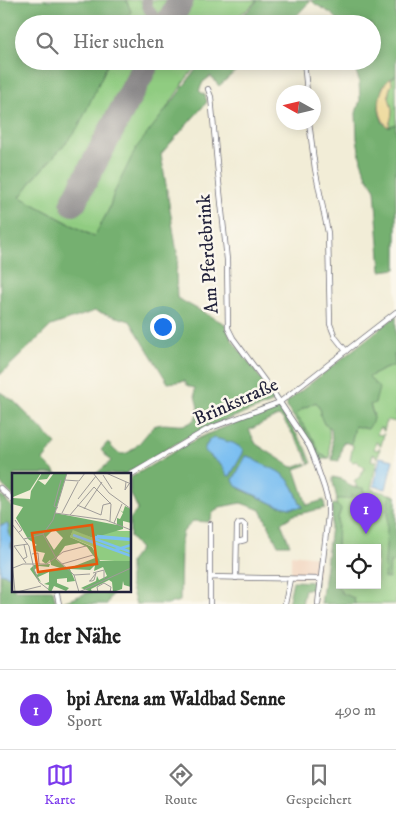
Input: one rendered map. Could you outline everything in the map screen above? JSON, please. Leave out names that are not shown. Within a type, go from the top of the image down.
[{"type":"street","points":[[305,70],[306,85]]},
{"type":"street","name":"Am Pferdebrink","points":[[208,89],[211,97],[227,260],[228,328],[233,338],[280,402],[312,453],[327,498],[328,521],[318,604]]},
{"type":"street","points":[[311,130],[315,169],[328,233],[330,324],[335,337],[346,351]]},
{"type":"street","name":"Brinkstraße","points":[[131,474],[208,429],[280,402],[396,312]]},
{"type":"street","points":[[0,488],[12,499]]},
{"type":"street","points":[[210,524],[210,604]]},
{"type":"street","points":[[236,578],[237,542]]},
{"type":"street","points":[[210,578],[321,579]]},
{"type":"street","points":[[286,604],[290,579]]},
{"type":"shaded area","points":[[291,554],[319,557],[317,577],[291,577]]},
{"type":"green space","points":[[0,0],[126,0],[131,11],[129,15],[15,15],[15,70],[105,70],[79,126],[20,197],[94,237],[109,209],[114,193],[136,148],[195,70],[237,70],[219,86],[211,76],[203,82],[199,91],[205,95],[207,102],[161,154],[178,259],[176,272],[177,298],[225,324],[232,340],[273,395],[273,401],[207,427],[127,473],[97,473],[111,461],[101,450],[108,442],[117,452],[123,454],[138,445],[154,426],[186,424],[191,422],[197,415],[195,388],[188,386],[185,381],[168,383],[130,321],[95,311],[51,326],[0,375]]},
{"type":"green space","points":[[126,0],[257,0],[240,15],[129,15],[131,11]]},
{"type":"green space","points":[[258,0],[311,0],[297,15],[243,15]]},
{"type":"green space","points":[[311,0],[396,0],[396,75],[383,86],[379,108],[383,123],[388,127],[396,124],[396,269],[381,271],[375,190],[367,177],[361,161],[357,139],[356,113],[360,100],[359,81],[356,70],[381,70],[381,15],[333,15]]},
{"type":"green space","points":[[105,70],[193,70],[160,118],[114,193],[109,209],[95,237],[20,197],[35,177],[66,143]]},
{"type":"green space","points":[[396,75],[396,124],[388,127],[392,111],[389,98],[392,84],[391,78]]},
{"type":"green space","points":[[396,316],[395,365],[369,377],[379,388],[375,403],[370,405],[373,415],[372,423],[368,429],[355,426],[351,444],[343,442],[339,461],[332,460],[331,428],[324,424],[320,415],[321,411],[316,402],[302,409],[296,415],[314,440],[320,454],[328,458],[319,461],[308,439],[287,407],[287,402]]},
{"type":"green space","points":[[396,353],[396,422],[387,420],[384,431],[383,428],[379,428],[377,434],[384,434],[381,446],[376,442],[374,449],[378,450],[380,448],[378,458],[373,454],[371,461],[375,462],[377,460],[371,489],[396,496],[391,562],[396,561],[396,604],[355,604],[354,599],[342,593],[339,589],[381,589],[381,544],[337,544],[338,518],[341,509],[336,504],[337,497],[357,494],[354,481],[358,479],[365,468],[356,461],[350,460],[355,426],[367,429],[374,415],[370,405],[369,377],[395,365],[394,354]]},
{"type":"green space","points":[[0,392],[14,401],[56,444],[43,460],[56,473],[12,473],[12,495],[0,483]]},
{"type":"green space","points":[[316,402],[321,411],[324,424],[329,427],[330,458],[320,454],[314,440],[296,415],[302,409]]},
{"type":"green space","points":[[272,409],[279,409],[306,448],[312,463],[309,464],[305,453],[282,418],[278,416],[249,430],[256,444],[292,467],[306,463],[307,465],[295,469],[307,505],[324,500],[325,508],[294,515],[281,523],[290,545],[278,545],[261,510],[241,503],[220,507],[212,514],[209,522],[193,521],[183,532],[181,542],[180,601],[168,604],[136,604],[131,588],[131,561],[140,549],[131,538],[131,518],[138,509],[131,494],[131,477],[187,444]],"holes":[[[208,443],[233,470],[229,476],[222,466],[209,455],[206,445]],[[246,456],[287,479],[303,507],[290,508],[276,505],[240,489],[233,480]]]},
{"type":"green space","points":[[333,477],[342,479],[352,487],[364,488],[364,496],[355,498],[354,495],[351,495],[352,498],[337,499]]},
{"type":"green space","points":[[0,494],[12,507],[12,550],[8,525],[0,526]]},
{"type":"green space","points":[[390,494],[396,496],[396,561],[390,562],[389,578],[384,578],[388,512],[386,509],[389,507]]},
{"type":"green space","points":[[333,504],[341,509],[338,518],[336,544],[336,589],[354,598],[355,604],[321,604]]},
{"type":"green space","points":[[0,573],[12,576],[12,592],[53,592],[56,604],[0,604]]},
{"type":"green space","points":[[293,581],[317,582],[315,590],[305,589],[302,604],[288,604]]},
{"type":"green space","points":[[90,592],[113,592],[107,604],[62,604]]},
{"type":"sand","points":[[391,78],[392,84],[389,95],[392,113],[388,127],[380,114],[379,103],[381,93]]},
{"type":"water","points":[[214,438],[233,443],[243,449],[243,453],[230,476],[205,451],[209,440]]},
{"type":"water","points":[[246,456],[283,475],[291,483],[303,507],[290,508],[276,505],[236,486],[233,480]]},
{"type":"water","points":[[380,457],[393,460],[386,489],[374,486]]},
{"type":"water","points":[[8,525],[9,536],[12,538],[12,576],[0,573],[0,526]]},
{"type":"taxiway","points":[[146,0],[149,10],[153,15]]},
{"type":"runway","points":[[173,15],[181,0]]},
{"type":"runway","points":[[73,203],[143,70]]},
{"type":"place","name":"bpi Arena am Waldbad Senne","points":[[366,534]]}]
